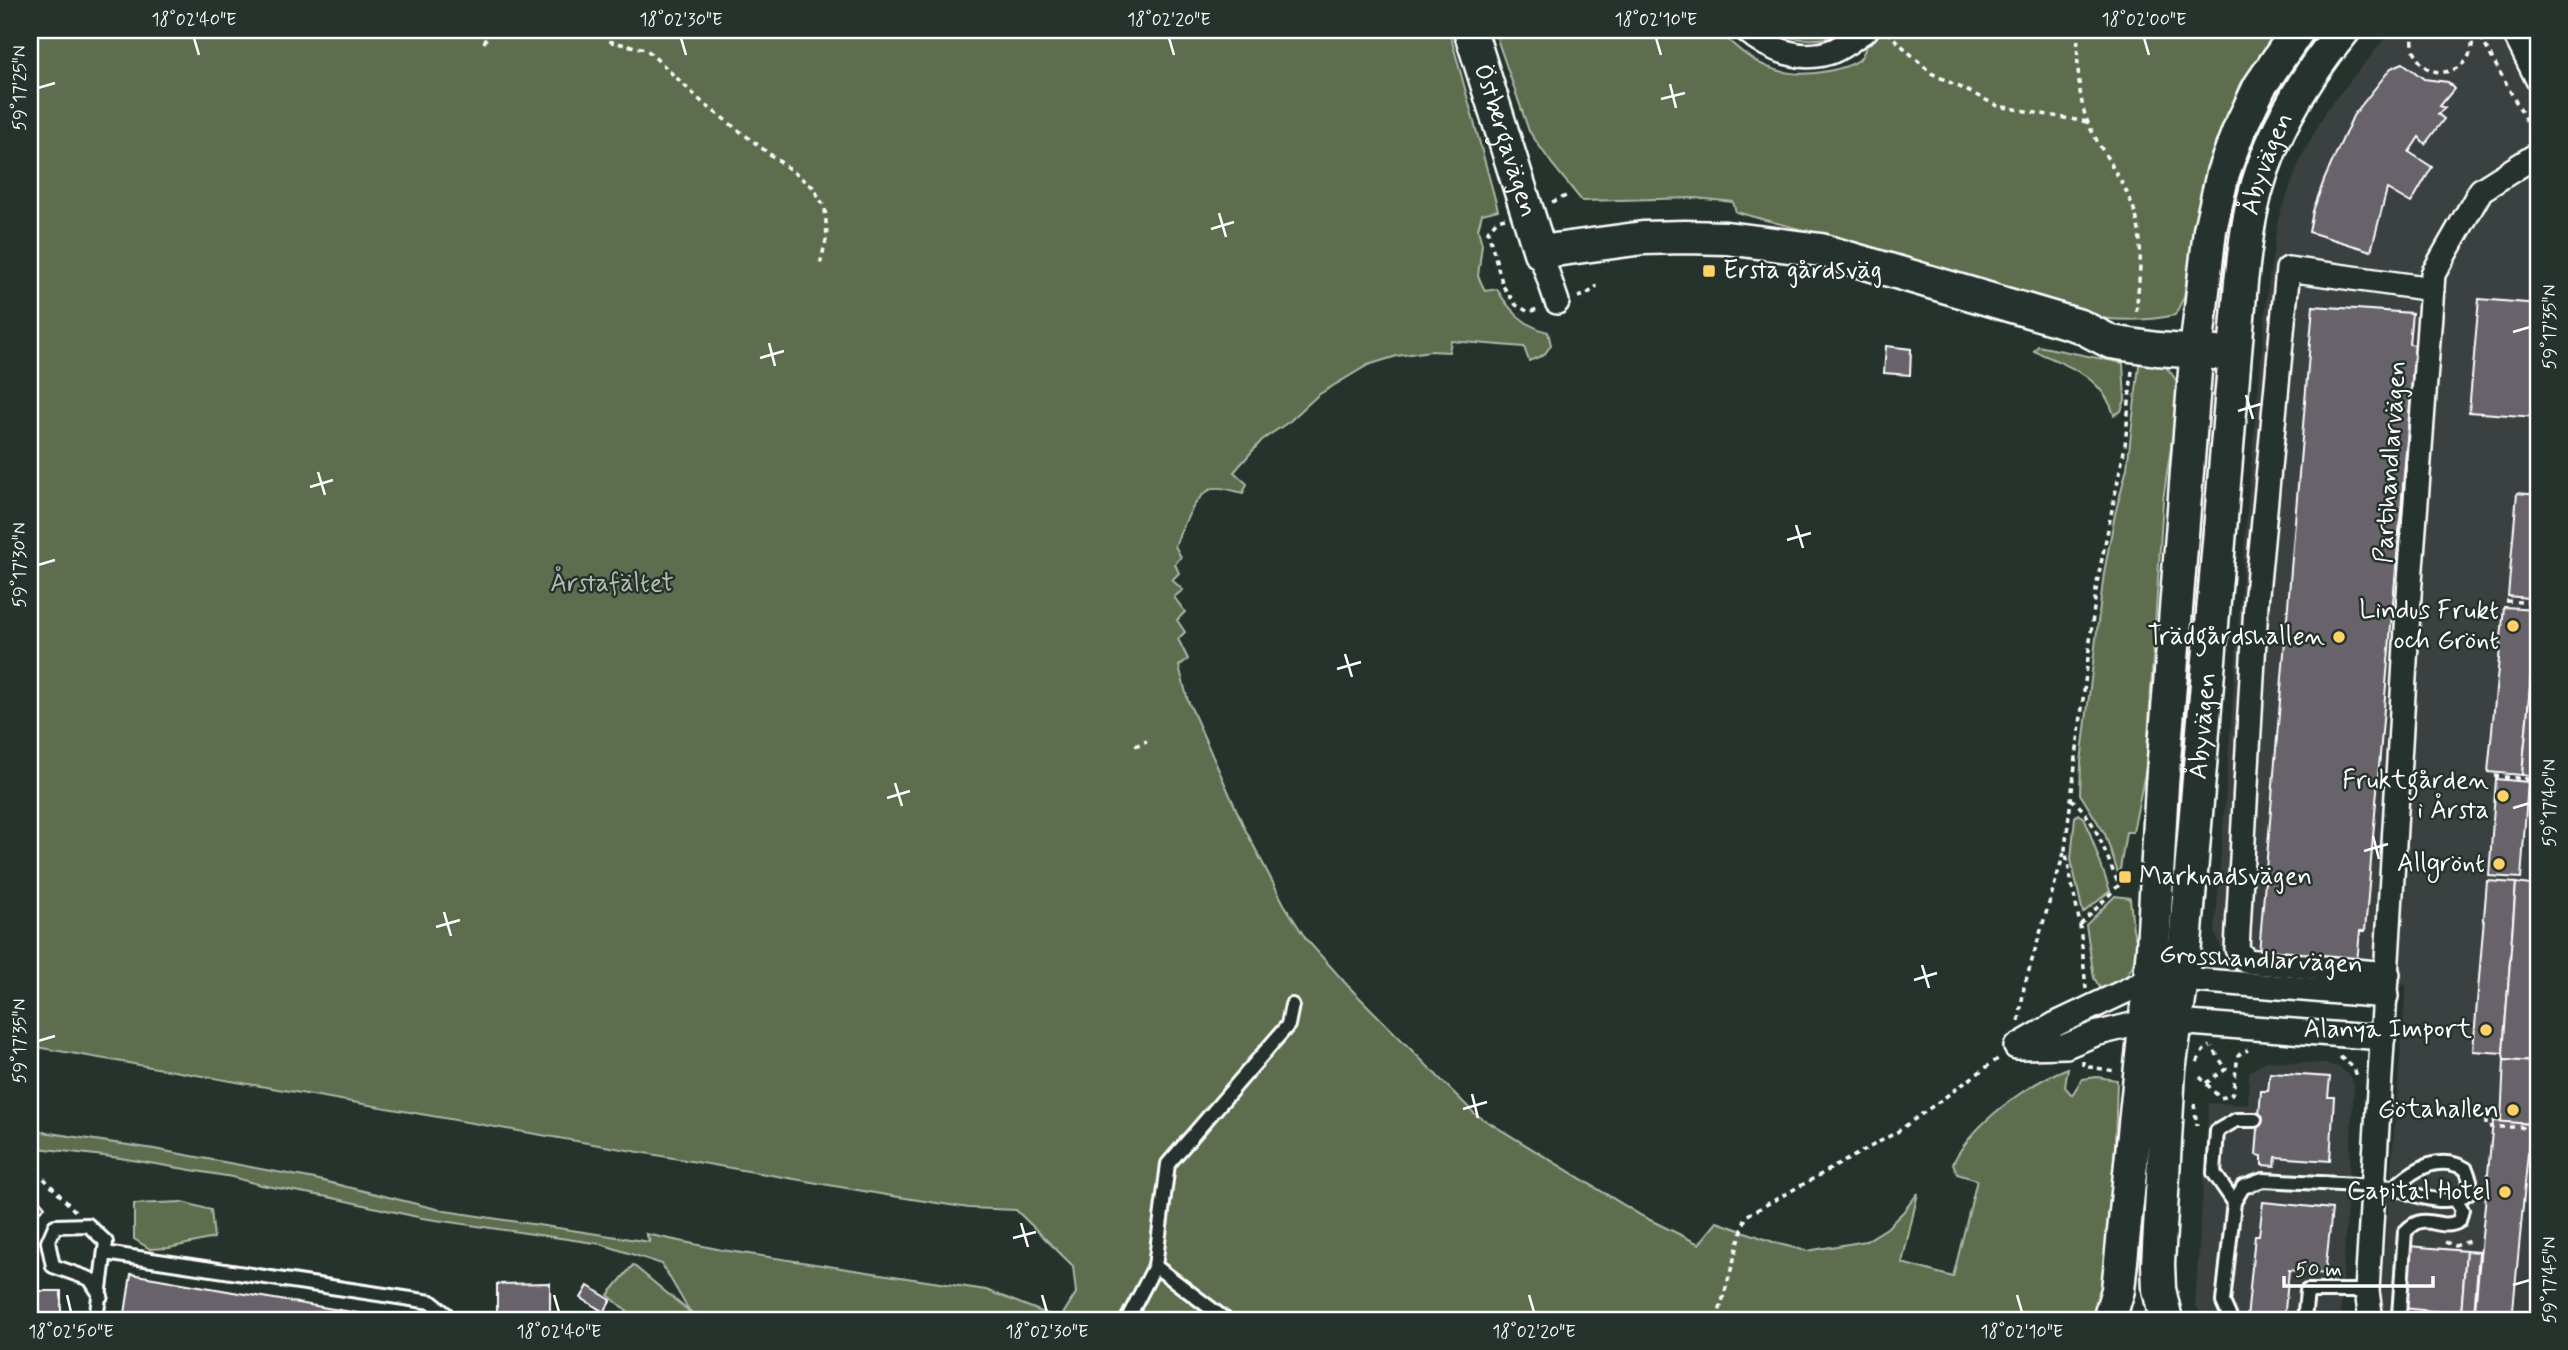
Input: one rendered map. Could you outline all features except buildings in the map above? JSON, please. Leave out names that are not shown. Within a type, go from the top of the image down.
[{"type":"street","name":"Östbergavägen","points":[[1470,30],[1540,252]]},
{"type":"street","points":[[1746,30],[1762,44],[1788,53],[1808,55],[1833,51],[1866,30]]},
{"type":"street","name":"Åbyvägen","points":[[2109,1320],[2118,1290],[2149,980],[2197,343],[2210,230],[2223,173],[2239,130],[2260,86],[2298,30]]},
{"type":"street","name":"Åbyvägen","points":[[2166,1320],[2158,1264],[2169,1070],[2182,979],[2234,345],[2251,210],[2268,157],[2293,104],[2317,63],[2344,30]]},
{"type":"street","points":[[2513,30],[2538,80]]},
{"type":"street","name":"Partihandlarvägen","points":[[2371,1320],[2367,1291],[2385,1187],[2383,1038],[2409,596],[2433,274],[2482,190],[2538,154]]},
{"type":"street","points":[[1557,302],[1540,252],[1643,238],[1726,238],[1821,250],[2080,326],[2116,326],[2197,343],[2234,345]]},
{"type":"street","points":[[2387,985],[2246,961],[2237,949],[2256,604],[2288,269],[2432,289]]},
{"type":"street","name":"Grosshandlarvägen","points":[[2016,1047],[2053,1025],[2149,980],[2387,985]]},
{"type":"street","points":[[2016,1047],[2066,1046],[2095,1034],[2144,1022],[2176,1022],[2383,1038]]},
{"type":"lane","points":[[1127,1320],[1155,1266],[1168,1164],[1288,1025],[1293,1005]]},
{"type":"lane","points":[[2234,1202],[2214,1173],[2217,1131],[2236,1120],[2255,1120]]},
{"type":"lane","points":[[2231,1320],[2223,1302],[2234,1202],[2243,1187],[2263,1180],[2385,1187],[2412,1195],[2455,1199],[2468,1193],[2470,1180],[2466,1169],[2458,1165],[2426,1165],[2385,1187]]},
{"type":"lane","points":[[2401,1320],[2399,1315],[2404,1232],[2423,1220],[2444,1224],[2459,1221],[2462,1210],[2455,1199]]},
{"type":"lane","points":[[99,1320],[106,1242],[88,1225],[55,1226],[48,1242],[53,1266],[90,1279],[101,1296]]},
{"type":"lane","points":[[105,1253],[431,1302],[446,1314],[447,1320]]},
{"type":"lane","points":[[1155,1266],[1226,1320]]},
{"type":"lane","points":[[2304,1320],[2307,1291],[2367,1291]]},
{"type":"path","points":[[484,43],[490,30]]},
{"type":"path","points":[[611,30],[611,43],[646,49],[703,103],[813,187],[825,208],[827,236],[820,265]]},
{"type":"path","points":[[1884,30],[1931,73],[1998,106],[2087,122]]},
{"type":"path","points":[[2078,30],[2077,64],[2087,122],[2128,195],[2137,219],[2140,246],[2136,316]]},
{"type":"path","points":[[2415,30],[2412,37],[2417,57],[2431,71],[2442,72],[2463,64],[2470,55],[2473,44],[2472,30]]},
{"type":"path","points":[[2472,30],[2480,37],[2538,143]]},
{"type":"path","points":[[1488,231],[1503,286],[1516,305],[1530,312],[1557,302]]},
{"type":"path","points":[[1717,1320],[1746,1216],[1897,1132],[2016,1047],[2024,987],[2065,849],[2097,583],[2124,446],[2132,361]]},
{"type":"path","points":[[2506,601],[2538,603]]},
{"type":"path","points":[[1135,746],[1147,741]]},
{"type":"path","points":[[2494,776],[2538,780]]},
{"type":"path","points":[[2071,799],[2083,808],[2090,818],[2119,885],[2080,925]]},
{"type":"path","points":[[2065,849],[2080,925],[2087,994]]},
{"type":"path","points":[[2195,1087],[2197,1062],[2203,1051],[2212,1048],[2226,1069]]},
{"type":"path","points":[[2200,1077],[2220,1098],[2230,1096],[2233,1092],[2238,1055],[2251,1050]]},
{"type":"path","points":[[2329,1056],[2342,1057],[2354,1068],[2360,1084]]},
{"type":"path","points":[[2082,1066],[2118,1071]]},
{"type":"path","points":[[2206,1083],[2235,1066]]},
{"type":"path","points":[[2194,1101],[2197,1126]]},
{"type":"path","points":[[2486,1120],[2486,1127],[2521,1127],[2538,1135]]},
{"type":"path","points":[[30,1164],[88,1225]]},
{"type":"path","points":[[550,1317],[575,1320]]},
{"type":"shaded area","points":[[2392,30],[2538,30],[2538,1320],[2385,1320],[2381,1294],[2406,985],[2237,972],[2223,954],[2215,932],[2248,498],[2268,286],[2278,219],[2302,156],[2327,109]]},
{"type":"shaded area","points":[[2266,1061],[2339,1067],[2349,1075],[2354,1085],[2341,1309],[2344,1320],[2207,1320],[2195,1305],[2209,1103],[2248,1105],[2249,1072]]},
{"type":"green space","name":"Årstafältet","points":[[30,30],[1449,30],[1498,210],[1482,214],[1478,229],[1482,244],[1478,276],[1485,291],[1497,289],[1518,316],[1532,326],[1548,332],[1551,345],[1544,355],[1529,361],[1524,347],[1451,341],[1449,352],[1430,351],[1397,356],[1368,365],[1318,395],[1290,421],[1262,440],[1234,472],[1247,484],[1243,493],[1215,488],[1201,496],[1195,504],[1175,546],[1181,557],[1175,564],[1179,573],[1172,580],[1183,590],[1174,597],[1185,612],[1177,620],[1185,632],[1178,639],[1188,659],[1179,666],[1188,701],[1245,829],[1284,904],[1306,939],[1348,986],[1475,1114],[1642,1216],[1699,1244],[1717,1222],[1807,1251],[1866,1241],[1887,1228],[1918,1193],[1902,1263],[1953,1277],[1977,1180],[1957,1174],[1953,1163],[1962,1148],[2003,1106],[2052,1075],[2068,1068],[2065,1087],[2072,1095],[2082,1079],[2097,1077],[2117,1080],[2115,1147],[2102,1302],[2093,1320],[637,1320],[608,1295],[633,1265],[697,1318],[688,1309],[662,1264],[601,1244],[422,1218],[232,1177],[120,1158],[30,1147],[30,1130],[154,1149],[315,1179],[445,1211],[650,1242],[646,1234],[722,1250],[986,1290],[1060,1319],[1076,1293],[1073,1266],[1016,1210],[969,1208],[886,1195],[30,1046]]},
{"type":"green space","points":[[1494,30],[1718,30],[1742,52],[1767,67],[1795,74],[1811,74],[1852,64],[1859,60],[1874,39],[1895,30],[2278,30],[2241,83],[2221,133],[2196,216],[2184,297],[2175,315],[2140,320],[2106,319],[2038,304],[1907,258],[1736,212],[1733,202],[1695,198],[1582,201],[1529,131]]},
{"type":"green space","points":[[1766,30],[1851,30],[1819,39],[1798,39]]},
{"type":"green space","points":[[2038,346],[2123,363],[2125,400],[2121,411],[2114,415],[2101,391],[2092,381],[2071,367],[2034,351]]},
{"type":"green space","points":[[2140,357],[2164,366],[2180,387],[2163,500],[2146,768],[2133,832],[2126,832],[2119,876],[2105,834],[2080,794],[2081,762],[2104,573],[2127,468]]},
{"type":"green space","points":[[2078,814],[2085,819],[2110,891],[2083,913],[2071,859],[2075,817]]},
{"type":"green space","points":[[2115,896],[2130,898],[2138,947],[2132,967],[2123,981],[2101,989],[2094,978],[2086,925]]},
{"type":"green space","points":[[182,1202],[211,1210],[214,1238],[169,1248],[150,1249],[134,1239],[134,1204]]},
{"type":"place","name":"Ersta gårdsväg","points":[[1709,271]]},
{"type":"place","name":"Lindus Frukt och Grönt","points":[[2513,626]]},
{"type":"place","name":"Trädgårdshallen","points":[[2339,637]]},
{"type":"place","name":"Fruktgården i Årsta","points":[[2503,796]]},
{"type":"place","name":"Allgrönt","points":[[2499,864]]},
{"type":"place","name":"Marknadsvägen","points":[[2125,877]]},
{"type":"place","name":"Alanya Import","points":[[2486,1030]]},
{"type":"place","name":"Götahallen","points":[[2513,1110]]},
{"type":"place","name":"Capital Hotel","points":[[2505,1192]]}]
